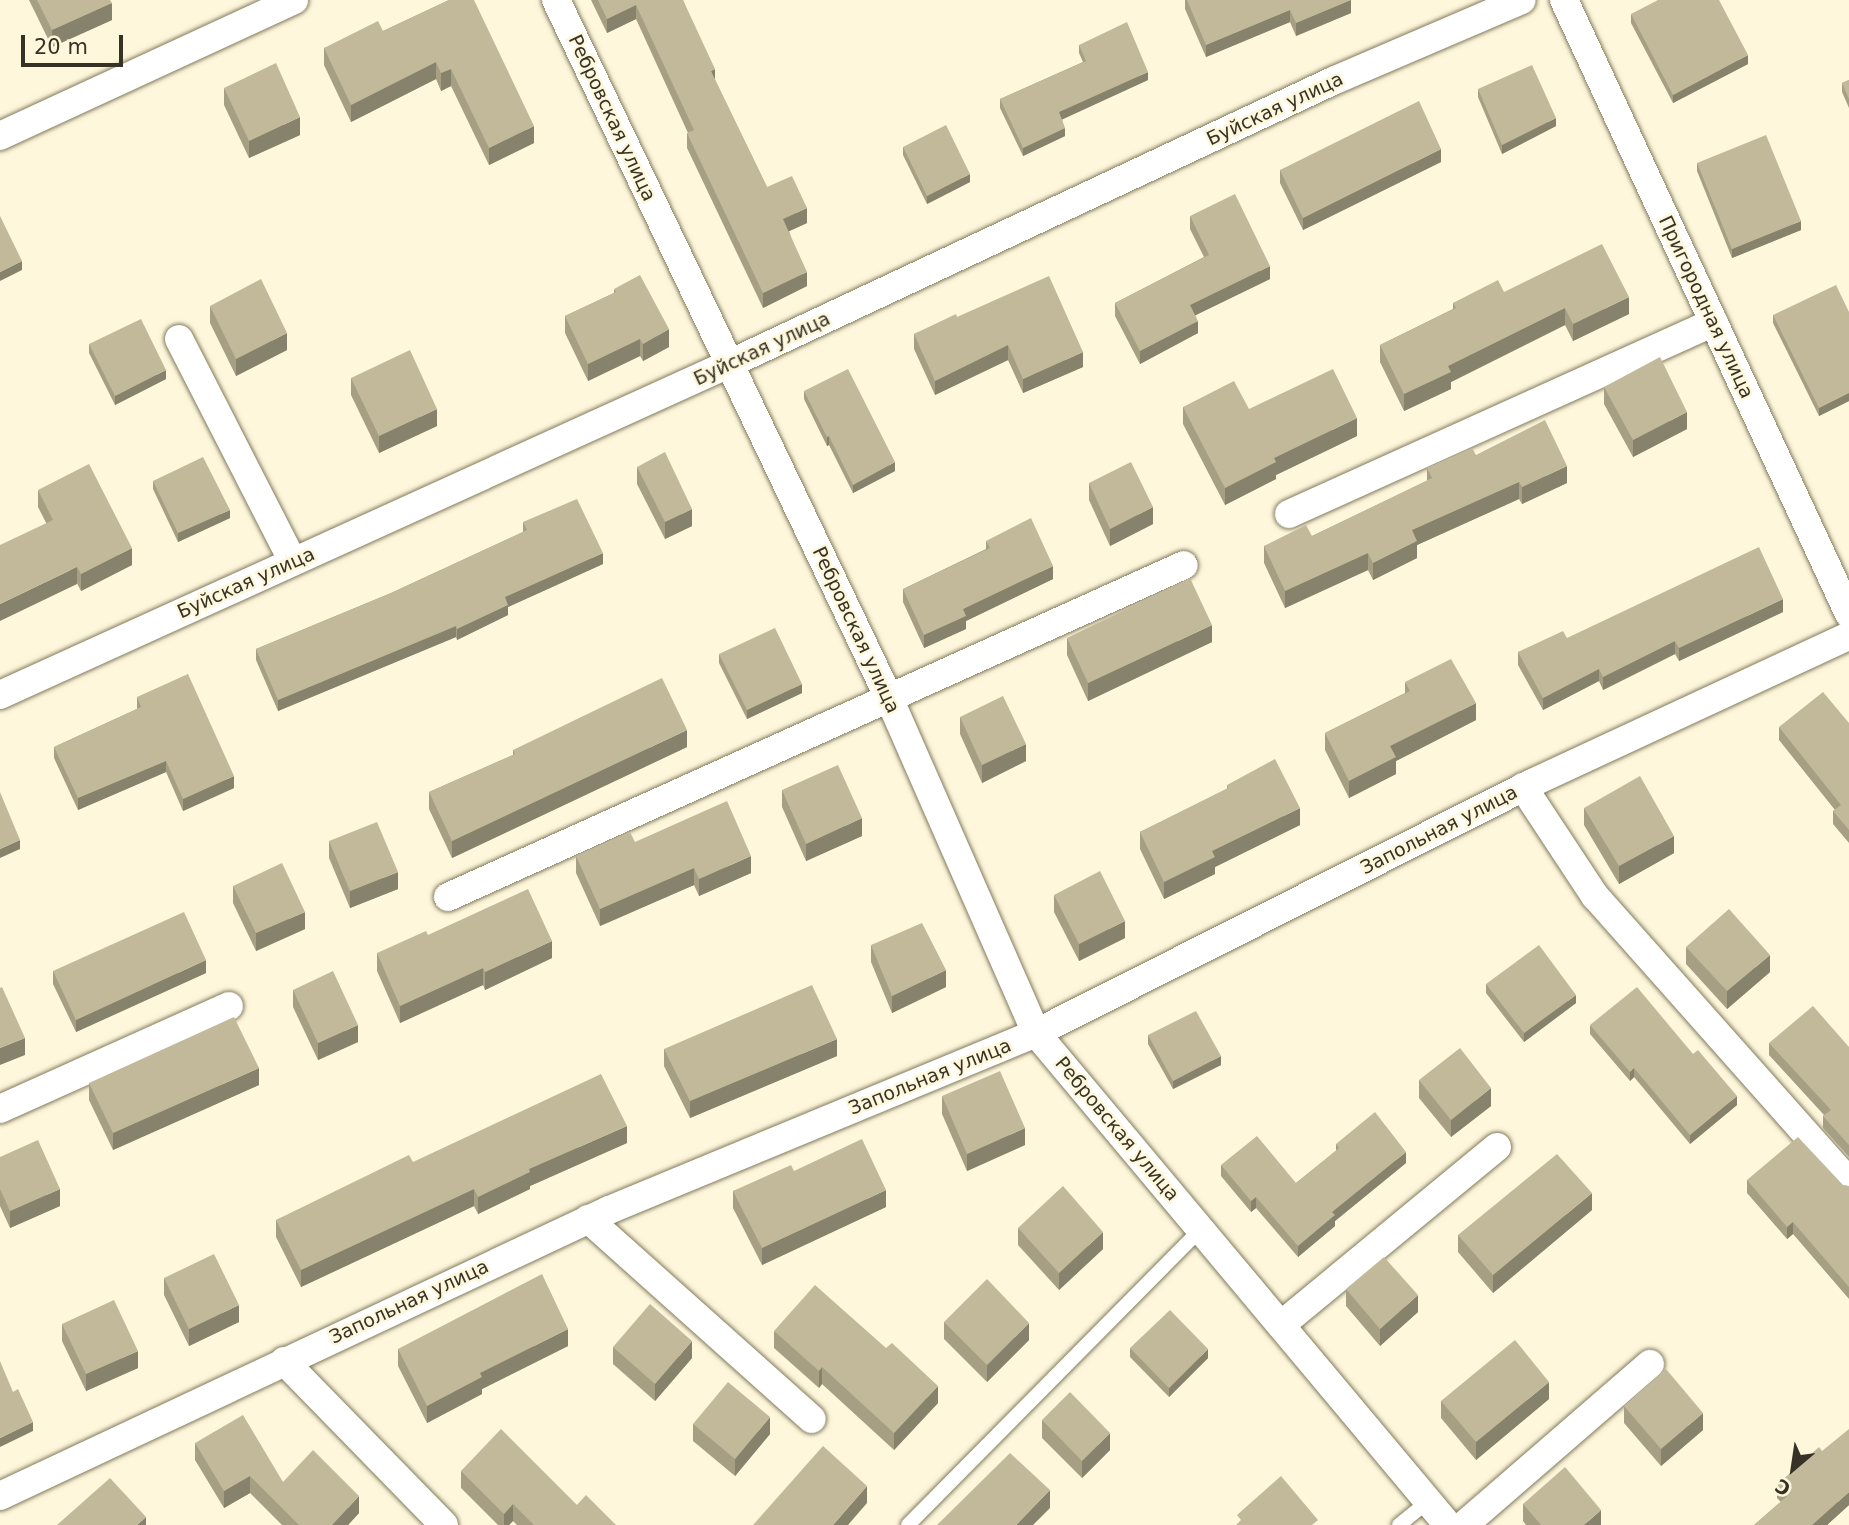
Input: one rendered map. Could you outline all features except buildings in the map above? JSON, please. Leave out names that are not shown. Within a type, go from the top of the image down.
[{"type":"street","points":[[0,136],[294,0]]},
{"type":"street","name":"Ребровская улица","points":[[556,0],[889,698],[1036,1033],[1448,1525]]},
{"type":"street","name":"Буйская улица","points":[[0,695],[729,364],[1322,86],[1522,0]]},
{"type":"street","name":"Пригородная улица","points":[[1564,0],[1849,614]]},
{"type":"street","points":[[1289,514],[1714,322]]},
{"type":"street","points":[[179,339],[293,562]]},
{"type":"street","points":[[448,897],[1184,565]]},
{"type":"street","name":"Запольная улица","points":[[0,1496],[588,1219],[1036,1033],[1524,787],[1849,636]]},
{"type":"street","points":[[1524,787],[1595,896],[1849,1181]]},
{"type":"street","points":[[0,1110],[229,1006]]},
{"type":"street","points":[[1281,1325],[1497,1147]]},
{"type":"street","points":[[588,1219],[812,1419]]},
{"type":"street","points":[[284,1361],[444,1525]]},
{"type":"street","points":[[1464,1525],[1650,1364]]},
{"type":"lane","points":[[908,1525],[1201,1229]]},
{"type":"lane","points":[[1399,1525],[1429,1501]]}]
